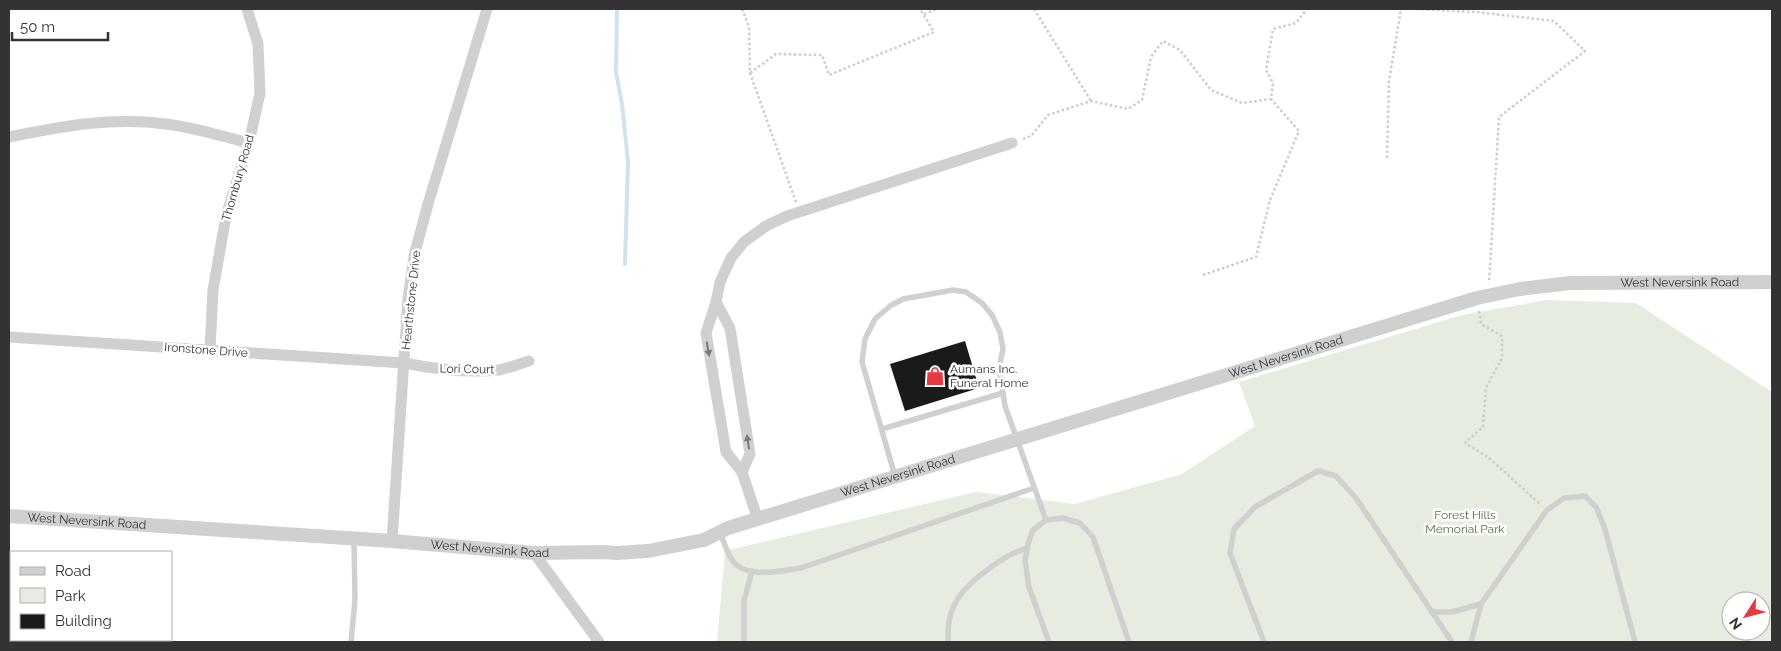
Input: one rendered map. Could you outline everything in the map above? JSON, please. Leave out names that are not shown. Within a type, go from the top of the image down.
[{"type":"street","name":"Thornbury Road","points":[[210,350],[213,290],[226,216],[248,143],[260,93],[258,44],[247,9]]},
{"type":"street","name":"Hearthstone Drive","points":[[392,542],[408,299],[414,256],[487,9]]},
{"type":"street","points":[[9,137],[82,123],[137,122],[168,124],[248,143]]},
{"type":"street","points":[[758,520],[742,472],[726,452],[706,333],[720,282],[731,258],[744,242],[766,226],[787,216],[1012,143]]},
{"type":"street","name":"West Neversink Road","points":[[9,516],[534,553],[603,552],[616,554],[648,551],[704,540],[720,532],[895,476],[1483,297],[1520,289],[1570,284],[1772,282]]},
{"type":"street","points":[[716,302],[730,328],[750,454],[742,472]]},
{"type":"street","name":"Ironstone Drive","points":[[9,337],[404,364]]},
{"type":"street","name":"Lori Court","points":[[404,364],[427,368],[500,370],[529,362]]},
{"type":"street","points":[[534,553],[599,642]]},
{"type":"lane","points":[[895,476],[862,362],[865,339],[876,319],[890,306],[903,299],[953,290],[966,292],[982,303],[992,316],[1000,332],[1003,349],[999,368],[1005,406],[1046,520]]},
{"type":"lane","points":[[882,429],[1003,393]]},
{"type":"lane","points":[[1264,642],[1230,552],[1234,529],[1255,507],[1318,471],[1336,476],[1356,498],[1452,642]]},
{"type":"lane","points":[[720,532],[732,560],[742,569],[764,573],[801,568],[1034,488]]},
{"type":"lane","points":[[1471,642],[1481,604],[1547,510],[1564,498],[1585,496],[1596,507],[1605,529],[1636,642]]},
{"type":"lane","points":[[1049,642],[1029,587],[1025,561],[1033,530],[1046,520],[1063,518],[1080,523],[1093,537],[1129,642]]},
{"type":"lane","points":[[351,642],[355,600],[354,540]]},
{"type":"lane","points":[[948,642],[948,629],[953,607],[967,587],[989,568],[1007,556],[1027,548]]},
{"type":"lane","points":[[744,642],[744,602],[752,571]]},
{"type":"lane","points":[[1432,612],[1452,612],[1481,604]]},
{"type":"path","points":[[742,9],[749,26],[750,73],[799,211]]},
{"type":"path","points":[[750,73],[776,54],[822,55],[829,75],[934,32],[920,9]]},
{"type":"path","points":[[924,14],[937,9]]},
{"type":"path","points":[[1034,9],[1091,101]]},
{"type":"path","points":[[1203,275],[1256,257],[1270,200],[1300,131],[1272,99],[1274,83],[1266,70],[1273,29],[1296,23],[1307,9]]},
{"type":"path","points":[[1387,158],[1389,81],[1401,9]]},
{"type":"path","points":[[1417,9],[1476,12],[1554,21],[1585,51],[1499,117],[1480,324],[1502,336],[1502,358],[1486,388],[1483,427],[1466,443],[1488,457],[1547,510]]},
{"type":"path","points":[[1012,143],[1031,136],[1048,115],[1091,101],[1128,109],[1142,100],[1151,57],[1163,40],[1180,50],[1211,90],[1242,103],[1272,99]]},
{"type":"green space","name":"Forest Hills Memorial Park","points":[[1547,300],[1636,303],[1772,392],[1772,642],[717,642],[725,551],[976,492],[1075,504],[1182,474],[1255,426],[1239,382],[1462,315]]},
{"type":"building","name":"Aumans Inc. Funeral Home","points":[[965,341],[979,388],[905,411],[890,364]]},
{"type":"waterway","points":[[617,9],[616,72],[622,104],[628,162],[625,264]]},
{"type":"place","name":"Aumans Inc. Funeral Home","points":[[935,376]]}]
